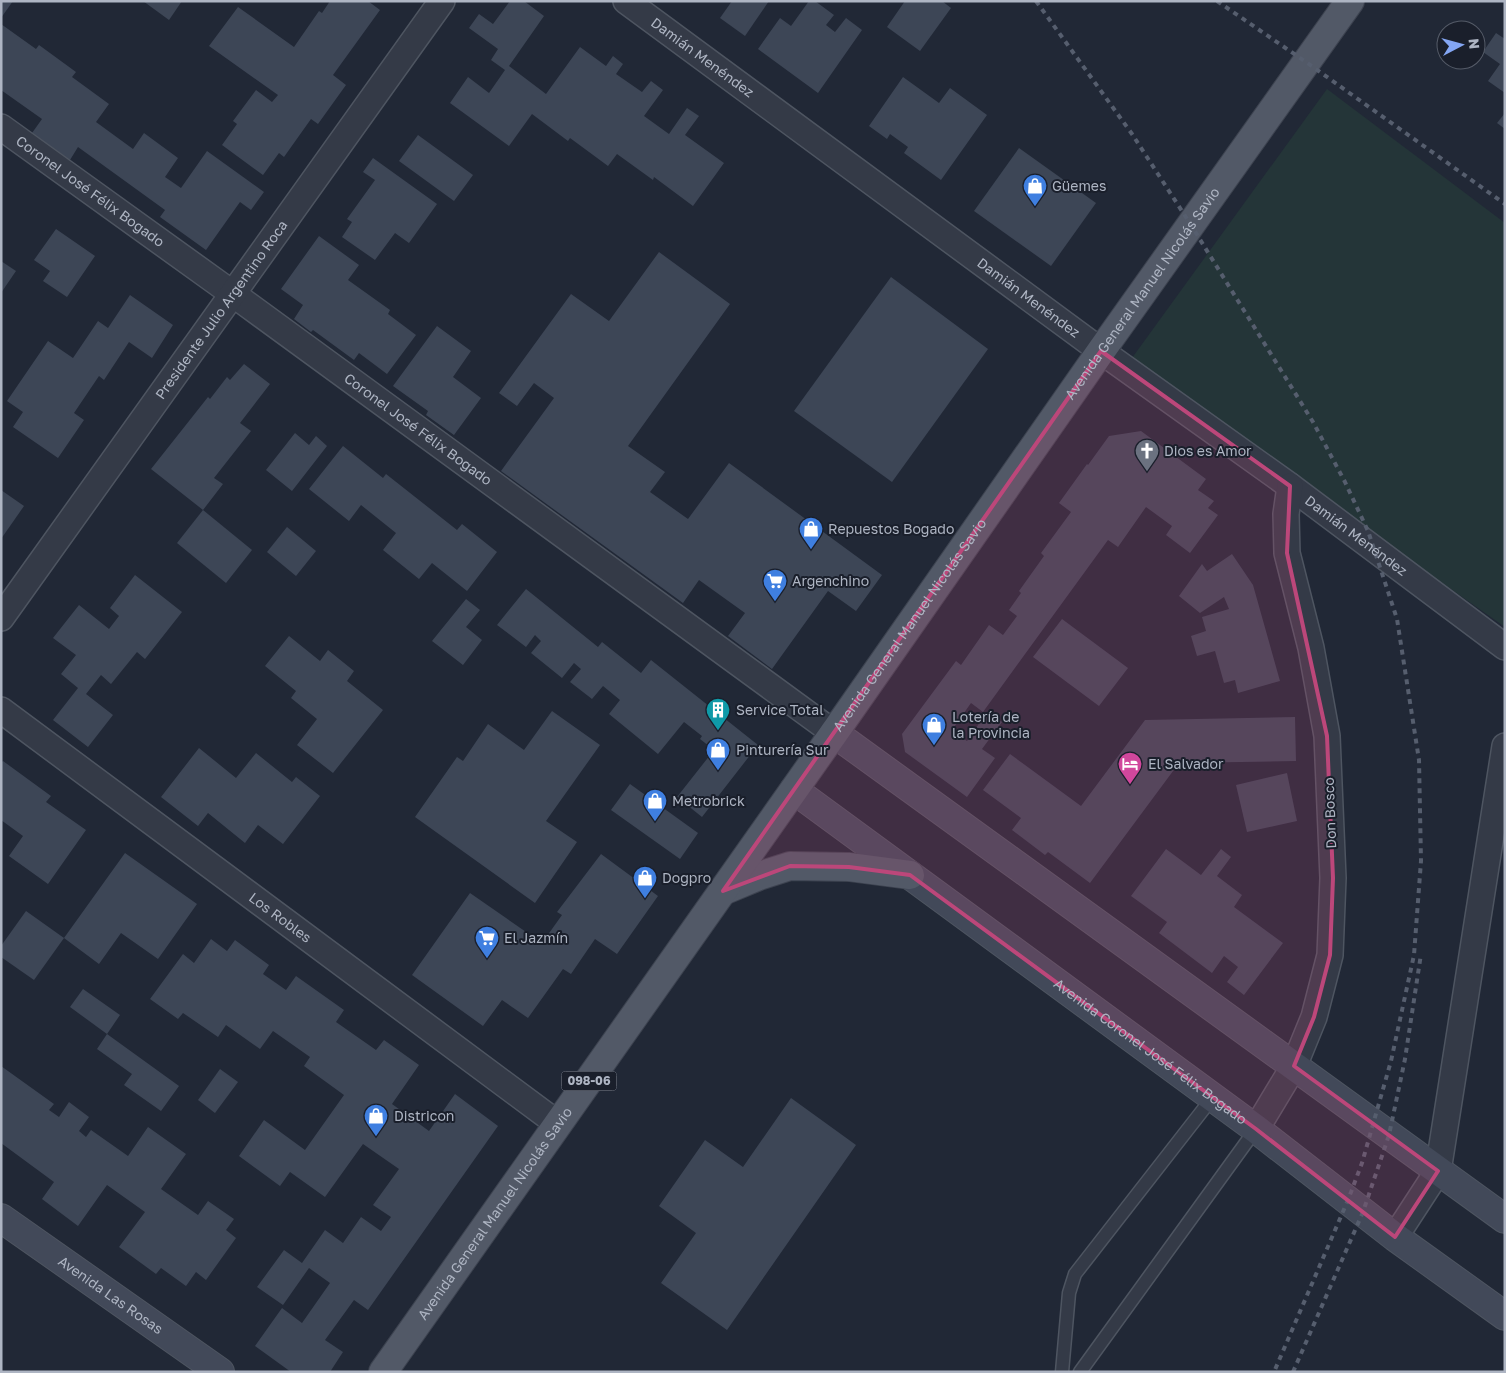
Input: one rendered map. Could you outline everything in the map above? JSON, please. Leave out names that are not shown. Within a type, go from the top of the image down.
[{"type":"main road","name":"Avenida General Manuel Nicolás Savio","points":[[383,1372],[1101,351],[1350,1]]},
{"type":"main road","points":[[834,733],[1505,1219]]},
{"type":"main road","name":"Avenida Coronel José Félix Bogado","points":[[794,790],[1256,1129],[1395,1237],[1505,1316]]},
{"type":"main road","points":[[723,891],[790,866],[849,866],[910,875]]},
{"type":"main road","name":"Avenida Las Rosas","points":[[1,1218],[220,1372]]},
{"type":"street","name":"Presidente Julio Argentino Roca","points":[[1,618],[442,1]]},
{"type":"street","name":"Damián Menéndez","points":[[626,1],[1101,351],[1290,486],[1505,647]]},
{"type":"street","name":"Coronel José Félix Bogado","points":[[1,127],[234,294],[834,733]]},
{"type":"street","name":"Don Bosco","points":[[1256,1129],[1294,1066],[1314,1017],[1330,955],[1333,878],[1328,736],[1311,648],[1287,552],[1286,514],[1290,486]]},
{"type":"street","name":"Los Robles","points":[[1,710],[558,1124]]},
{"type":"street","points":[[1395,1237],[1438,1171],[1505,746]]},
{"type":"lane","points":[[1062,1372],[1069,1293],[1075,1274],[1212,1097]]},
{"type":"lane","points":[[1080,1372],[1256,1129]]},
{"type":"highlighted area","points":[[1101,351],[1290,486],[1287,553],[1327,736],[1333,878],[1330,955],[1314,1017],[1294,1066],[1438,1171],[1395,1237],[1256,1129],[910,875],[849,867],[790,866],[723,891]]},
{"type":"shaded area","points":[[1327,89],[1505,223],[1505,627],[1368,531],[1132,358]]},
{"type":"building","points":[[1,1],[13,1],[1,18]]},
{"type":"building","points":[[143,1],[182,1],[169,20]]},
{"type":"building","points":[[330,1],[368,1],[380,10],[333,75],[346,85],[318,124],[311,119],[284,157],[279,153],[263,175],[222,145],[237,124],[233,121],[256,90],[272,102],[278,95],[209,46],[238,7],[294,47],[319,11],[322,13]]},
{"type":"building","points":[[510,1],[524,1],[544,16],[509,66],[546,94],[580,47],[606,66],[613,56],[623,64],[616,74],[642,92],[651,81],[663,90],[644,116],[669,134],[687,108],[699,116],[685,135],[724,163],[693,206],[654,177],[653,180],[617,154],[608,166],[570,138],[568,141],[532,114],[509,146],[450,103],[468,77],[489,93],[505,70],[491,60],[498,49],[469,28],[479,14],[493,24]]},
{"type":"building","points":[[732,1],[769,1],[745,36],[720,18]]},
{"type":"building","points":[[809,1],[815,1],[834,15],[826,25],[835,32],[846,18],[862,30],[818,93],[758,49],[780,18],[791,26]]},
{"type":"building","points":[[905,1],[942,1],[951,8],[920,51],[887,27]]},
{"type":"building","points":[[1,24],[36,49],[39,45],[76,72],[72,77],[109,104],[96,122],[133,149],[144,133],[178,158],[165,177],[181,188],[207,151],[264,192],[251,210],[240,202],[206,250],[160,217],[165,210],[78,147],[70,160],[32,133],[42,119],[1,90]]},
{"type":"building","points":[[1496,33],[1505,39],[1505,93],[1488,81],[1500,64],[1486,54],[1486,48]]},
{"type":"building","points":[[903,77],[939,103],[950,88],[987,115],[941,180],[904,153],[908,147],[890,134],[887,139],[869,126]]},
{"type":"building","points":[[1505,113],[1505,129],[1497,123]]},
{"type":"building","points":[[418,135],[473,175],[454,201],[399,161]]},
{"type":"building","name":"Güemes","points":[[1019,148],[1096,203],[1051,266],[974,211]]},
{"type":"building","points":[[373,158],[437,204],[409,243],[395,233],[375,260],[342,237],[352,222],[347,219],[375,180],[363,172]]},
{"type":"building","points":[[56,229],[95,256],[67,297],[43,281],[50,271],[34,260]]},
{"type":"building","points":[[319,236],[359,265],[348,280],[390,310],[388,314],[416,335],[387,374],[359,353],[354,360],[313,330],[311,332],[294,319],[303,305],[281,289]]},
{"type":"building","points":[[659,252],[730,304],[628,446],[665,472],[650,492],[688,519],[729,463],[882,575],[856,611],[828,591],[772,669],[728,636],[745,613],[699,580],[683,603],[501,471],[554,398],[534,383],[517,406],[499,393],[571,294],[609,321]]},
{"type":"building","points":[[1,261],[16,271],[1,293]]},
{"type":"building","points":[[891,277],[988,349],[892,482],[794,411]]},
{"type":"building","points":[[130,295],[173,325],[152,358],[129,342],[104,380],[99,376],[74,413],[84,420],[58,458],[13,427],[23,412],[7,401],[48,341],[73,358],[98,321],[108,328]]},
{"type":"building","points":[[437,326],[471,351],[453,377],[481,398],[454,435],[426,415],[428,411],[393,386]]},
{"type":"building","points":[[244,364],[270,384],[240,423],[251,431],[214,478],[223,484],[203,510],[151,469],[208,397],[210,399],[227,377],[230,380]]},
{"type":"building","points":[[1141,431],[1206,479],[1198,490],[1214,501],[1208,508],[1218,515],[1190,553],[1166,535],[1172,526],[1146,507],[1118,547],[1108,540],[983,712],[971,703],[952,730],[967,741],[987,712],[1002,722],[982,749],[995,758],[967,797],[905,752],[902,734],[956,661],[961,665],[989,625],[1003,635],[1017,616],[1009,610],[1021,593],[1019,591],[1044,556],[1041,553],[1071,512],[1059,503],[1109,436]]},
{"type":"building","points":[[295,433],[309,445],[316,436],[327,446],[292,491],[266,470]]},
{"type":"building","points":[[343,446],[383,478],[386,474],[457,530],[462,524],[497,552],[467,591],[432,563],[419,579],[383,550],[396,533],[361,505],[349,521],[309,489]]},
{"type":"building","points":[[1,490],[24,506],[1,539]]},
{"type":"building","points":[[203,510],[252,550],[226,583],[177,543]]},
{"type":"building","points":[[287,527],[316,551],[296,576],[267,552]]},
{"type":"building","points":[[1232,554],[1253,585],[1280,681],[1238,693],[1235,680],[1224,683],[1215,651],[1197,656],[1191,636],[1206,631],[1202,617],[1229,609],[1224,597],[1200,613],[1179,596],[1202,564],[1207,571]]},
{"type":"building","points":[[135,575],[182,612],[145,659],[137,652],[111,684],[101,675],[86,694],[113,715],[88,747],[53,720],[78,688],[61,674],[76,655],[53,638],[79,605],[109,629],[119,616],[110,608]]},
{"type":"building","points":[[526,589],[598,647],[602,642],[641,673],[651,660],[758,745],[702,817],[677,797],[714,750],[700,739],[702,736],[684,722],[658,754],[609,714],[620,700],[603,686],[592,699],[570,682],[581,669],[574,663],[562,678],[531,653],[541,641],[535,635],[526,647],[497,625]]},
{"type":"building","points":[[466,599],[480,610],[466,627],[482,640],[463,665],[432,641]]},
{"type":"building","points":[[1062,619],[1128,668],[1099,706],[1033,657]]},
{"type":"building","points":[[289,636],[320,661],[328,650],[354,671],[347,681],[383,710],[333,773],[297,745],[317,719],[291,698],[296,691],[265,666]]},
{"type":"building","points":[[552,711],[600,745],[546,821],[577,842],[535,903],[415,817],[457,757],[463,761],[488,724],[524,750]]},
{"type":"building","name":"El Salvador","points":[[1295,717],[1296,761],[1179,763],[1090,883],[1048,852],[1045,855],[1012,830],[1021,818],[983,790],[1010,754],[1081,806],[1145,720]]},
{"type":"building","points":[[199,748],[236,778],[256,753],[292,782],[296,777],[320,796],[283,844],[258,825],[245,843],[208,813],[198,826],[161,797]]},
{"type":"building","points":[[3,761],[51,796],[46,802],[86,830],[48,884],[9,856],[23,836],[1,820],[1,763]]},
{"type":"building","points":[[1287,773],[1297,821],[1247,832],[1236,785]]},
{"type":"building","name":"Metrobrick","points":[[630,784],[698,833],[680,859],[611,810]]},
{"type":"building","points":[[1166,849],[1201,875],[1221,849],[1231,857],[1217,876],[1242,895],[1234,907],[1283,943],[1244,995],[1227,982],[1238,967],[1224,956],[1212,973],[1159,933],[1167,922],[1131,896]]},
{"type":"building","points":[[125,853],[197,904],[158,959],[121,933],[99,964],[64,938]]},
{"type":"building","name":"El Jazmín","points":[[601,854],[658,896],[617,954],[595,939],[571,974],[563,969],[528,1018],[502,1000],[483,1026],[412,975],[470,893],[542,943],[562,915],[557,912]]},
{"type":"building","points":[[26,911],[64,938],[34,980],[1,957],[1,946]]},
{"type":"building","points":[[211,939],[227,951],[235,940],[269,965],[263,974],[286,990],[296,976],[344,1010],[336,1022],[376,1050],[384,1040],[419,1065],[392,1104],[429,1131],[455,1094],[498,1126],[368,1310],[354,1300],[325,1340],[343,1352],[330,1372],[291,1372],[255,1346],[282,1308],[302,1323],[330,1283],[309,1268],[283,1305],[257,1287],[284,1250],[302,1263],[325,1230],[343,1243],[361,1217],[381,1231],[391,1217],[373,1205],[399,1169],[363,1144],[325,1197],[290,1172],[280,1186],[239,1156],[264,1120],[305,1150],[344,1095],[304,1066],[310,1057],[273,1031],[260,1049],[226,1025],[218,1037],[183,1013],[178,1019],[150,999],[183,954],[194,963]]},
{"type":"building","points":[[83,989],[120,1015],[107,1034],[70,1007]]},
{"type":"building","points":[[107,1034],[179,1086],[161,1111],[124,1085],[132,1074],[97,1049]]},
{"type":"building","points":[[1,1066],[54,1104],[49,1110],[59,1117],[69,1102],[89,1117],[79,1131],[86,1137],[91,1130],[128,1156],[148,1127],[186,1154],[161,1189],[198,1215],[208,1201],[234,1219],[226,1230],[236,1238],[206,1280],[196,1272],[186,1286],[161,1268],[156,1274],[119,1247],[145,1212],[107,1185],[78,1226],[42,1199],[54,1182],[1,1143]]},
{"type":"building","points":[[220,1069],[238,1082],[215,1113],[198,1100]]},
{"type":"building","points":[[791,1098],[856,1145],[727,1330],[661,1283],[696,1233],[659,1206],[705,1140],[743,1167]]},
{"type":"railway","points":[[1036,1],[1132,134],[1191,225],[1313,422],[1345,482],[1368,531],[1397,619],[1419,760],[1421,861],[1414,955],[1391,1061],[1362,1163],[1274,1372]]},
{"type":"railway","points":[[1217,1],[1505,204]]},
{"type":"railway","points":[[1293,1372],[1363,1212],[1389,1135],[1405,1059],[1421,954]]},
{"type":"place","name":"Güemes","points":[[1035,207]]},
{"type":"place","name":"Dios es Amor","points":[[1147,472]]},
{"type":"place","name":"Repuestos Bogado","points":[[811,550]]},
{"type":"place","name":"Argenchino","points":[[775,602]]},
{"type":"place","name":"Service Total","points":[[718,731]]},
{"type":"place","name":"Lotería de la Provincia","points":[[934,746]]},
{"type":"place","name":"Pinturería Sur","points":[[718,771]]},
{"type":"place","name":"El Salvador","points":[[1130,785]]},
{"type":"place","name":"Metrobrick","points":[[655,822]]},
{"type":"place","name":"Dogpro","points":[[645,899]]},
{"type":"place","name":"El Jazmín","points":[[487,959]]},
{"type":"place","name":"Districon","points":[[376,1137]]}]
